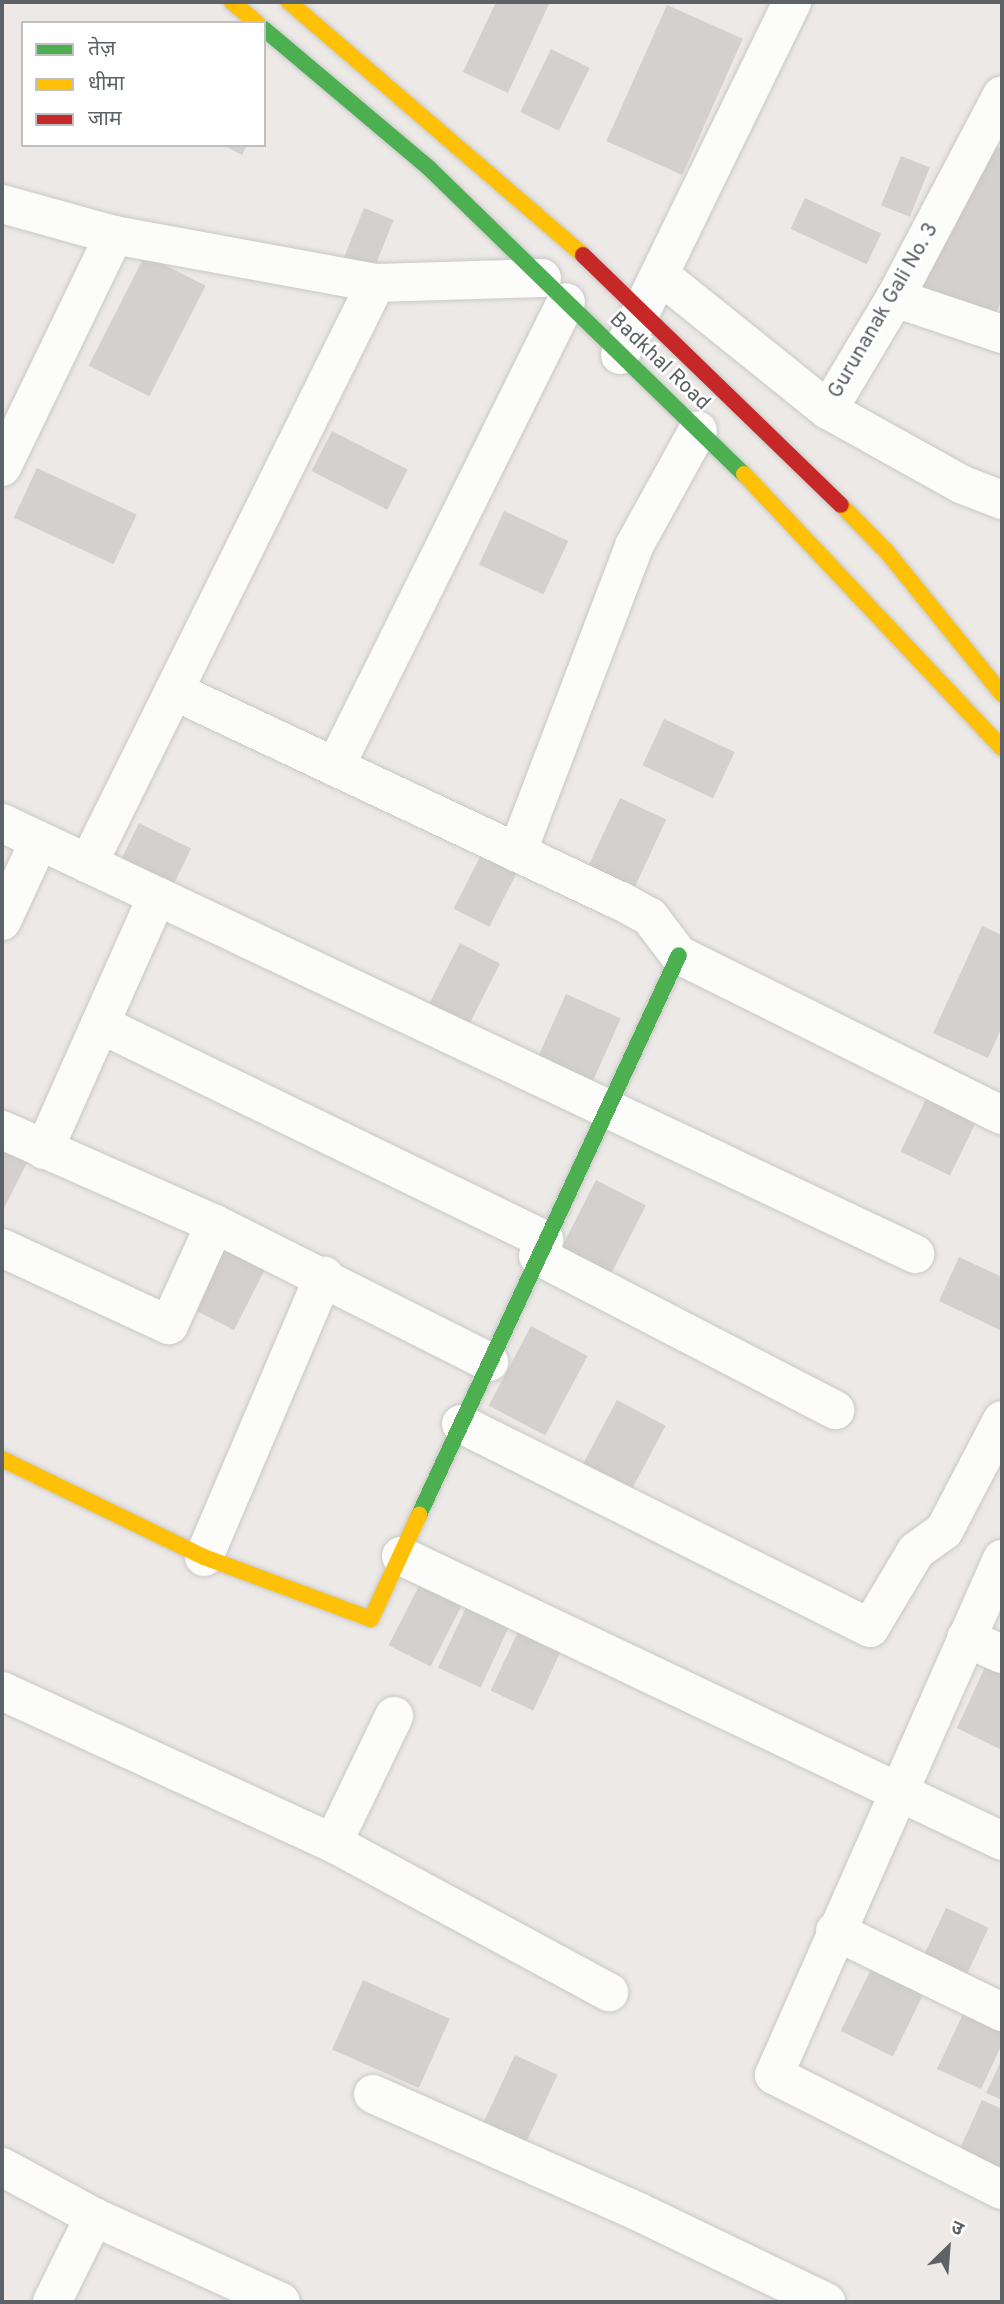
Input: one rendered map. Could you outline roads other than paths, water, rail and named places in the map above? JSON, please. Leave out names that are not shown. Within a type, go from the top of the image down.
[{"type":"street","points":[[232,2],[255,21]]},
{"type":"street","name":"Badkhal Road","points":[[289,2],[552,225],[641,309],[887,552],[1002,694]]},
{"type":"street","points":[[620,355],[792,2]]},
{"type":"street","name":"Badkhal Road","points":[[266,31],[430,169],[774,504],[1002,748]]},
{"type":"street","name":"Gurunanak Gali No. 3","points":[[660,275],[828,410],[895,298],[1002,95]]},
{"type":"street","points":[[2,204],[114,235],[376,283],[554,290],[335,767]]},
{"type":"street","points":[[2,467],[114,235]]},
{"type":"street","points":[[89,864],[376,283]]},
{"type":"street","points":[[895,298],[1002,334]]},
{"type":"street","points":[[828,410],[963,485],[1002,500]]},
{"type":"street","points":[[517,853],[634,547],[698,430]]},
{"type":"street","points":[[174,691],[650,918],[679,956],[1002,1115]]},
{"type":"street","points":[[2,823],[915,1254]]},
{"type":"street","points":[[2,921],[39,841]]},
{"type":"street","points":[[44,1150],[157,897]]},
{"type":"street","points":[[2,1459],[204,1557],[371,1619],[606,1106],[679,956]]},
{"type":"street","points":[[100,1024],[541,1248],[835,1410]]},
{"type":"street","points":[[2,1130],[215,1224],[324,1276],[489,1362]]},
{"type":"street","points":[[2,1248],[169,1325],[215,1224]]},
{"type":"street","points":[[204,1557],[324,1276]]},
{"type":"street","points":[[461,1424],[870,1628],[916,1552],[944,1531],[990,1465],[1002,1420]]},
{"type":"street","points":[[401,1556],[1002,1841]]},
{"type":"street","points":[[1002,1559],[835,1931],[774,2075],[1002,2190]]},
{"type":"street","points":[[966,1638],[1002,1654]]},
{"type":"street","points":[[2,1691],[333,1843],[609,1992]]},
{"type":"street","points":[[333,1843],[394,1716]]},
{"type":"street","points":[[835,1931],[1002,2012]]},
{"type":"street","points":[[373,2094],[637,2211],[826,2302]]},
{"type":"street","points":[[2,2167],[94,2217],[281,2302]]},
{"type":"street","points":[[52,2302],[94,2217]]}]
